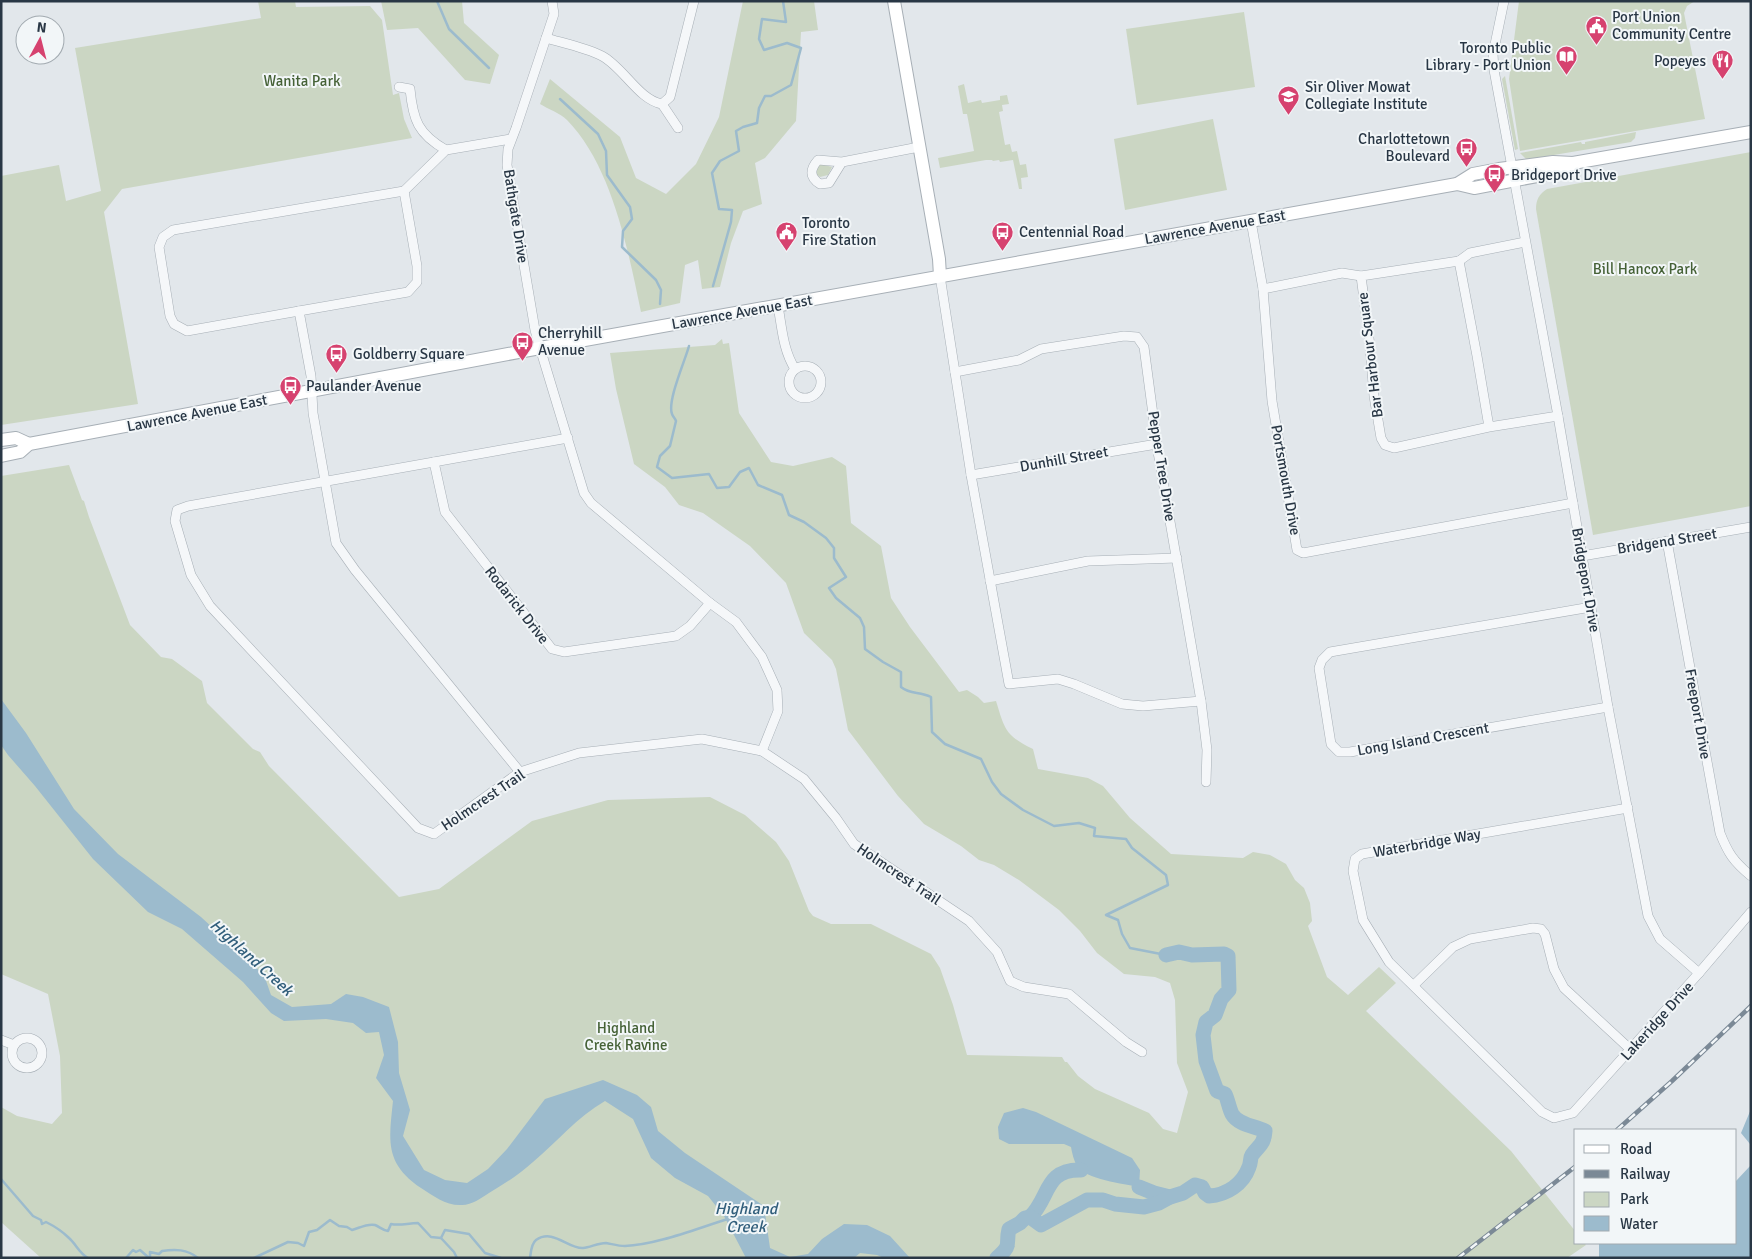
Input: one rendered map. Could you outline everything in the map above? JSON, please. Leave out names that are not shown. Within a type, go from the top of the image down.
[{"type":"main road","points":[[894,1],[940,259],[940,276]]},
{"type":"main road","name":"Lawrence Avenue East","points":[[1,456],[20,452],[29,444],[540,348],[1457,184],[1473,174],[1513,174],[1553,162],[1573,164],[1751,132]]},
{"type":"main road","name":"Lawrence Avenue East","points":[[1,440],[16,438],[29,444]]},
{"type":"street","name":"Bathgate Drive","points":[[540,348],[507,165],[511,139],[554,14],[552,1]]},
{"type":"street","points":[[662,104],[670,97],[694,1]]},
{"type":"street","points":[[1504,1],[1493,54],[1513,174]]},
{"type":"street","points":[[546,38],[602,56],[621,71],[652,102],[662,104],[678,128]]},
{"type":"street","points":[[399,87],[410,89],[414,119],[423,132],[436,145],[446,150]]},
{"type":"street","points":[[404,191],[417,266],[417,282],[408,292],[187,331],[174,324],[170,316],[159,247],[163,237],[173,230],[404,191],[446,150],[511,139]]},
{"type":"street","points":[[842,162],[919,147]]},
{"type":"street","name":"Bridgeport Drive","points":[[1513,174],[1558,416],[1608,707],[1650,921],[1660,939],[1699,973]]},
{"type":"street","name":"Portsmouth Drive","points":[[1251,221],[1263,288],[1272,401],[1297,550],[1303,552],[1573,503]]},
{"type":"street","name":"Bar Harbour Square","points":[[1525,242],[1470,253],[1459,261],[1360,276],[1370,346],[1374,396],[1381,438],[1385,445],[1394,448],[1489,427],[1558,416]]},
{"type":"street","points":[[1459,261],[1478,356],[1489,427]]},
{"type":"street","points":[[1263,288],[1342,273],[1360,276]]},
{"type":"street","points":[[940,276],[971,475],[1009,684],[1058,679],[1122,704],[1142,706],[1200,701]]},
{"type":"street","points":[[778,306],[785,346],[795,369]]},
{"type":"street","points":[[300,311],[311,376],[311,391],[324,482],[336,543],[355,570],[520,772]]},
{"type":"street","name":"Pepper Tree Drive","points":[[955,372],[1018,360],[1041,349],[1124,336],[1137,337],[1144,347],[1157,444],[1207,750],[1206,782]]},
{"type":"street","points":[[540,348],[584,493],[591,503],[710,603],[736,622],[762,656],[777,690],[778,712],[762,750]]},
{"type":"street","name":"Holmcrest Trail","points":[[568,438],[188,506],[177,510],[175,521],[191,575],[210,606],[418,828],[434,834],[520,772],[578,753],[702,739],[762,750],[804,779],[836,818],[854,844],[969,921],[997,952],[1010,981],[1024,987],[1070,994],[1126,1042],[1142,1052]]},
{"type":"street","name":"Dunhill Street","points":[[971,475],[1157,444]]},
{"type":"street","name":"Rodarick Drive","points":[[434,462],[445,512],[552,649],[564,652],[676,636],[690,626],[710,603]]},
{"type":"street","name":"Bridgend Street","points":[[1582,556],[1751,528]]},
{"type":"street","name":"Freeport Drive","points":[[1667,541],[1720,833],[1726,848],[1736,863],[1751,876]]},
{"type":"street","points":[[990,581],[1088,561],[1177,558]]},
{"type":"street","name":"Long Island Crescent","points":[[1591,607],[1330,652],[1322,660],[1319,668],[1331,744],[1339,752],[1350,752],[1608,707]]},
{"type":"street","name":"Waterbridge Way","points":[[1554,1118],[1542,1112],[1389,962],[1363,920],[1353,871],[1355,859],[1362,854],[1628,808]]},
{"type":"street","name":"Lakeridge Drive","points":[[1554,1118],[1572,1113],[1631,1050],[1751,912]]},
{"type":"street","points":[[1414,985],[1453,947],[1470,939],[1533,928],[1541,929],[1545,934],[1554,969],[1564,988],[1631,1050]]},
{"type":"street","points":[[1,1040],[14,1045]]},
{"type":"green space","name":"Wanita Park","points":[[258,1],[295,1],[296,7],[370,6],[382,20],[393,95],[399,93],[404,119],[412,138],[122,189],[104,212],[138,404],[1,425],[1,176],[59,165],[66,201],[101,191],[75,48],[261,18]]},
{"type":"green space","points":[[381,1],[462,1],[464,23],[499,55],[490,84],[465,80],[418,28],[387,30]]},
{"type":"green space","points":[[743,1],[814,1],[818,30],[801,32],[796,121],[765,158],[755,163],[762,204],[743,211],[731,243],[720,287],[702,289],[698,260],[685,265],[680,303],[641,312],[624,236],[607,185],[596,161],[583,139],[567,120],[540,104],[550,79],[620,137],[636,178],[666,194],[696,164],[719,117]]},
{"type":"green space","points":[[1519,1],[1695,1],[1687,6],[1684,13],[1705,119],[1520,151],[1509,79]]},
{"type":"green space","points":[[1244,12],[1255,87],[1137,105],[1126,29]]},
{"type":"green space","points":[[1505,76],[1518,149],[1515,150],[1502,79]]},
{"type":"green space","points":[[964,84],[968,103],[981,100],[982,103],[1000,100],[1000,96],[1007,95],[1009,104],[1002,105],[1003,111],[999,112],[1005,145],[1010,144],[1012,152],[1017,151],[1020,165],[1026,164],[1028,177],[1021,178],[1022,189],[1019,189],[1013,160],[1000,162],[999,160],[986,160],[940,168],[938,158],[974,151],[967,114],[963,114],[958,86]]},
{"type":"green space","points":[[1213,119],[1227,190],[1125,210],[1114,139]]},
{"type":"green space","points":[[1636,132],[1635,138],[1631,142],[1530,159],[1526,159],[1520,153],[1581,142],[1585,144],[1585,142]]},
{"type":"green space","name":"Bill Hancox Park","points":[[1751,152],[1751,506],[1593,535],[1536,209],[1537,200],[1547,189]]},
{"type":"green space","points":[[821,164],[832,167],[828,175],[820,177],[816,174],[815,169]]},
{"type":"green space","name":"Highland Creek Ravine","points":[[722,339],[723,344],[729,343],[739,413],[771,462],[793,466],[832,457],[846,466],[851,523],[881,546],[891,598],[910,627],[959,692],[967,690],[984,703],[996,701],[1007,731],[1017,740],[1033,749],[1038,769],[1088,778],[1103,786],[1130,818],[1171,854],[1243,858],[1253,852],[1270,855],[1286,864],[1295,880],[1304,888],[1310,903],[1312,921],[1308,926],[1327,977],[1348,995],[1379,967],[1396,983],[1366,1011],[1511,1151],[1574,1230],[1574,1244],[1586,1245],[1567,1258],[41,1258],[1,1222],[1,1107],[17,1116],[52,1124],[62,1113],[60,1056],[48,994],[1,974],[1,476],[69,465],[130,625],[161,657],[172,659],[202,681],[207,703],[253,749],[260,752],[269,766],[399,897],[439,889],[532,821],[608,800],[710,797],[745,815],[776,842],[789,861],[809,911],[813,916],[831,924],[871,924],[931,954],[940,968],[967,1055],[1062,1057],[1078,1076],[1095,1089],[1149,1113],[1163,1129],[1177,1133],[1188,1092],[1177,1063],[1175,1000],[1170,983],[1155,977],[1124,974],[1097,953],[1080,931],[1059,910],[1019,880],[994,865],[979,860],[961,846],[924,824],[898,796],[848,730],[836,669],[832,660],[804,633],[786,583],[750,546],[703,513],[679,505],[665,487],[634,464],[616,389],[610,353],[715,345]]},
{"type":"water","name":"Highland Creek","points":[[1,699],[26,733],[74,809],[118,854],[201,917],[264,975],[271,995],[292,1007],[331,1004],[346,994],[363,997],[389,1007],[398,1042],[399,1073],[410,1110],[403,1136],[424,1170],[445,1180],[467,1183],[488,1169],[507,1149],[545,1099],[603,1080],[637,1095],[651,1107],[658,1131],[685,1153],[764,1206],[770,1248],[790,1257],[808,1254],[822,1239],[844,1224],[867,1225],[890,1236],[910,1258],[884,1258],[877,1255],[860,1253],[854,1258],[746,1258],[724,1216],[708,1196],[675,1178],[651,1158],[633,1119],[605,1101],[576,1122],[523,1171],[480,1199],[469,1204],[456,1205],[435,1197],[409,1179],[395,1160],[390,1139],[393,1101],[376,1078],[384,1055],[379,1032],[366,1033],[353,1023],[326,1019],[284,1021],[271,1013],[243,982],[182,929],[148,912],[93,859],[1,745]]},
{"type":"water","points":[[1023,1108],[1036,1112],[1132,1158],[1140,1170],[1139,1187],[1096,1178],[1081,1171],[1073,1157],[1071,1147],[1064,1144],[1009,1144],[999,1139],[998,1127],[1004,1113]]},
{"type":"water","points":[[1751,1109],[1751,1144],[1750,1144],[1741,1133]]},
{"type":"water","points":[[1751,1165],[1751,1258],[1599,1258],[1599,1244],[1737,1244],[1737,1180]]},
{"type":"water","points":[[1015,1246],[1002,1258],[992,1258],[1002,1249]]},
{"type":"waterway","points":[[437,1],[449,29],[489,68]]},
{"type":"waterway","points":[[713,286],[731,222],[732,210],[719,209],[712,173],[720,161],[739,151],[736,131],[757,123],[759,108],[765,96],[771,96],[791,85],[801,48],[787,43],[764,50],[759,39],[762,19],[786,22],[783,1]]},
{"type":"waterway","points":[[560,99],[598,134],[606,151],[607,175],[630,207],[632,219],[623,231],[622,247],[656,280],[661,290],[660,304]]},
{"type":"waterway","points":[[689,346],[672,400],[672,414],[676,421],[670,446],[660,456],[657,467],[672,478],[709,474],[717,488],[729,487],[740,472],[749,468],[758,485],[782,495],[789,515],[804,522],[826,538],[834,548],[834,558],[846,577],[829,588],[836,598],[860,618],[864,627],[865,649],[901,672],[901,687],[908,691],[931,697],[932,732],[945,744],[981,759],[992,782],[1001,794],[1023,810],[1054,826],[1079,823],[1095,828],[1094,836],[1126,839],[1132,848],[1166,875],[1168,885],[1106,915],[1118,920],[1122,934],[1130,948],[1166,955]]},
{"type":"waterway","points":[[997,1258],[1007,1247],[1009,1229],[1025,1218],[1030,1217],[1041,1225],[1087,1200],[1103,1200],[1115,1204],[1144,1207],[1183,1193],[1195,1185],[1202,1187],[1209,1196],[1216,1195],[1234,1188],[1243,1179],[1250,1165],[1251,1156],[1262,1142],[1265,1131],[1238,1121],[1231,1112],[1225,1094],[1217,1091],[1206,1061],[1203,1035],[1206,1022],[1215,1015],[1221,999],[1229,990],[1228,956],[1224,954],[1192,955],[1179,952],[1166,955]]},
{"type":"waterway","points":[[1030,1217],[1054,1179],[1060,1174],[1081,1170]]},
{"type":"waterway","points":[[1,1179],[33,1216],[41,1220],[42,1224],[46,1222],[61,1231],[88,1258]]},
{"type":"waterway","points":[[1139,1187],[1170,1197]]},
{"type":"waterway","points":[[530,1258],[533,1244],[542,1237],[548,1236],[583,1248],[606,1243],[622,1246],[637,1245],[650,1243],[728,1219]]},
{"type":"waterway","points":[[254,1258],[288,1242],[304,1246],[309,1232],[317,1230],[330,1220],[339,1226],[352,1230],[366,1225],[375,1225],[388,1231],[391,1224],[418,1223],[431,1237],[441,1238]]},
{"type":"waterway","points":[[457,1258],[441,1238],[445,1230],[469,1234],[485,1253],[501,1258]]},
{"type":"waterway","points":[[126,1258],[133,1250],[136,1252],[140,1250],[148,1257],[150,1257],[150,1252],[159,1254],[162,1251],[185,1251],[198,1258]]},
{"type":"railway","points":[[1618,1129],[1751,1006]]},
{"type":"railway","points":[[1458,1258],[1574,1168]]},
{"type":"place","name":"Port Union Community Centre","points":[[1596,45]]},
{"type":"place","name":"Toronto Public Library - Port Union","points":[[1567,76]]},
{"type":"place","name":"Popeyes","points":[[1722,80]]},
{"type":"place","name":"Sir Oliver Mowat Collegiate Institute","points":[[1289,115]]},
{"type":"place","name":"Charlottetown Boulevard","points":[[1466,167]]},
{"type":"place","name":"Bridgeport Drive","points":[[1495,194]]},
{"type":"place","name":"Toronto Fire Station","points":[[786,251]]},
{"type":"place","name":"Centennial Road","points":[[1003,251]]},
{"type":"place","name":"Cherryhill Avenue","points":[[522,361]]},
{"type":"place","name":"Goldberry Square","points":[[337,373]]},
{"type":"place","name":"Paulander Avenue","points":[[290,405]]}]
